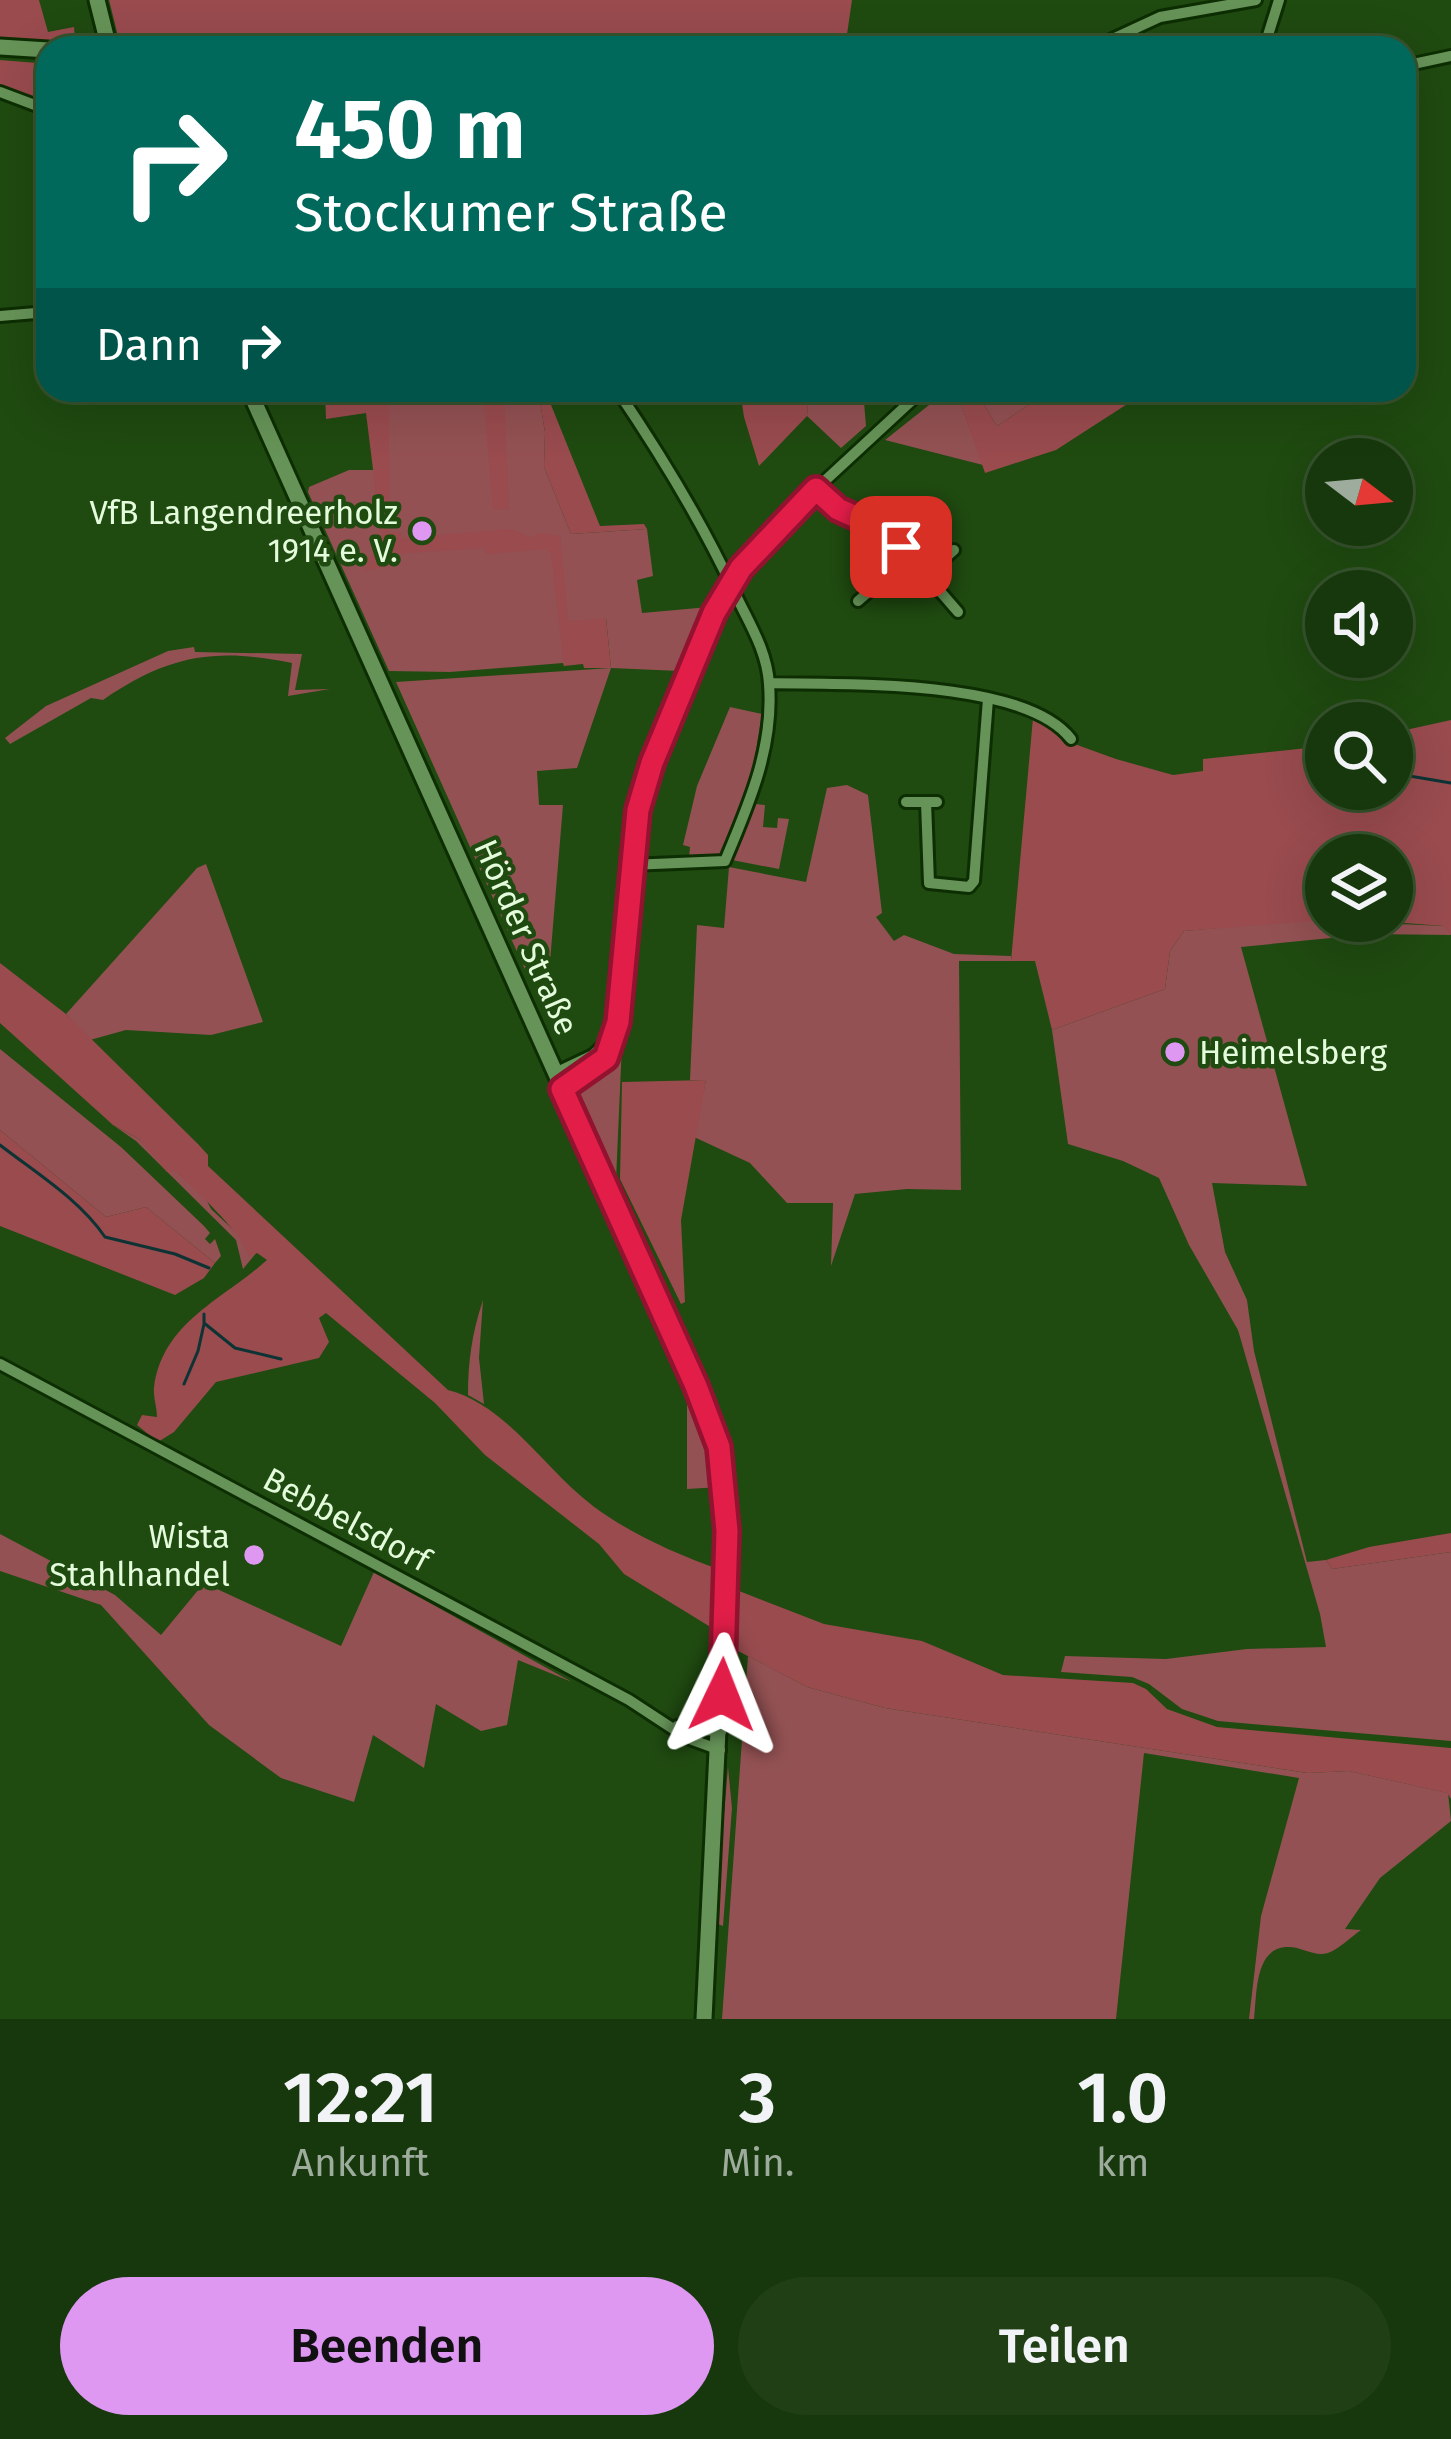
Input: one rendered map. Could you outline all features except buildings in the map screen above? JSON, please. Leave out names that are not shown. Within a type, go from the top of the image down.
[{"type":"main road","points":[[97,0],[106,36]]},
{"type":"main road","points":[[0,47],[36,49]]},
{"type":"main road","name":"Hörder Straße","points":[[254,402],[715,1435],[727,1504],[721,1732],[704,2019]]},
{"type":"street","points":[[1119,36],[1156,19],[1256,0]]},
{"type":"street","points":[[1268,36],[1279,0]]},
{"type":"street","points":[[1416,63],[1451,56]]},
{"type":"street","points":[[0,92],[36,106]]},
{"type":"street","points":[[0,316],[36,313]]},
{"type":"street","points":[[625,402],[698,515],[760,646],[769,683],[760,776],[725,861],[630,866]]},
{"type":"street","points":[[559,1081],[614,1036],[623,997],[630,866],[646,780],[714,613],[730,584],[816,489],[910,402]]},
{"type":"street","points":[[816,489],[838,509],[889,532],[958,612]]},
{"type":"street","points":[[926,575],[953,550]]},
{"type":"street","points":[[858,602],[909,556]]},
{"type":"street","points":[[769,683],[905,686],[988,699],[1043,717],[1071,739]]},
{"type":"street","points":[[906,802],[932,802],[929,883],[971,886],[988,699]]},
{"type":"street","name":"Bebbelsdorf","points":[[0,1364],[668,1723],[687,1738],[720,1750]]},
{"type":"street","name":"Bebbelsdorf","points":[[668,1723],[721,1732]]},
{"type":"shaded area","points":[[0,0],[39,0],[48,32],[74,27],[75,36],[36,36],[36,43],[0,38]]},
{"type":"shaded area","points":[[109,0],[852,0],[847,36],[118,36]]},
{"type":"shaded area","points":[[0,60],[36,63],[36,98],[0,86]]},
{"type":"shaded area","points":[[325,402],[389,402],[389,533],[401,532],[402,538],[510,529],[534,538],[537,533],[560,536],[568,621],[606,618],[611,668],[564,666],[551,553],[546,549],[396,554],[390,566],[366,571],[364,559],[383,550],[366,413],[326,419]]},
{"type":"shaded area","name":"VfB Langendreerholz 1914 e. V.","points":[[389,402],[540,402],[544,467],[571,534],[647,529],[653,576],[637,580],[642,613],[709,607],[680,671],[611,668],[606,618],[564,666],[389,671],[308,492],[309,487],[349,470],[387,470]]},
{"type":"shaded area","points":[[484,402],[504,402],[509,509],[493,510]]},
{"type":"shaded area","points":[[540,402],[550,402],[600,526],[644,524],[647,529],[571,534],[544,467]]},
{"type":"shaded area","points":[[742,402],[810,402],[807,416],[759,466]]},
{"type":"shaded area","points":[[864,402],[866,426],[841,448],[807,416],[808,404]]},
{"type":"shaded area","points":[[933,402],[960,402],[983,465],[885,440]]},
{"type":"shaded area","points":[[960,402],[982,402],[997,426],[1033,402],[1130,402],[1056,450],[985,473]]},
{"type":"shaded area","points":[[982,402],[1033,402],[997,426]]},
{"type":"shaded area","points":[[194,647],[195,652],[302,654],[295,690],[330,689],[288,696],[292,663],[239,656],[192,659],[149,673],[103,700],[91,698],[10,744],[5,738],[46,706],[168,651]]},
{"type":"shaded area","points":[[611,668],[577,768],[537,771],[539,805],[563,805],[549,974],[527,974],[396,682]]},
{"type":"shaded area","points":[[730,707],[762,714],[751,780],[720,856],[689,858],[690,847],[683,845],[697,786]]},
{"type":"shaded area","points":[[1033,718],[1069,742],[1173,775],[1203,771],[1203,759],[1305,748],[1305,810],[1413,810],[1413,728],[1451,720],[1451,935],[1444,926],[1413,924],[1413,834],[1305,834],[1305,922],[1184,931],[1170,951],[1165,989],[1052,1030],[1035,961],[1011,961]]},
{"type":"shaded area","points":[[847,785],[868,795],[882,913],[876,917],[894,941],[904,935],[954,954],[1011,956],[1011,961],[959,961],[961,1190],[855,1194],[831,1266],[833,1203],[787,1203],[750,1163],[694,1137],[706,1080],[690,1080],[697,925],[724,928],[729,867],[806,882],[827,788]]},
{"type":"shaded area","points":[[756,804],[765,805],[763,827],[777,828],[778,818],[789,819],[779,869],[732,860]]},
{"type":"shaded area","points":[[206,864],[263,1022],[211,1035],[126,1030],[90,1040],[66,1014],[197,868]]},
{"type":"shaded area","points":[[1305,920],[1305,941],[1241,947],[1307,1186],[1212,1183],[1225,1252],[1247,1300],[1254,1351],[1307,1562],[1326,1560],[1332,1569],[1451,1552],[1451,1741],[1218,1721],[1182,1709],[1132,1677],[1061,1672],[1065,1656],[1166,1659],[1247,1649],[1326,1647],[1238,1330],[1189,1245],[1159,1178],[1068,1144],[1052,1030],[1165,989],[1170,951],[1184,931]]},
{"type":"shaded area","points":[[1413,925],[1445,926],[1451,935],[1413,935]]},
{"type":"shaded area","points":[[0,963],[66,1014],[198,1144],[208,1155],[208,1166],[448,1390],[489,1409],[607,1516],[653,1542],[718,1569],[717,1631],[624,1574],[599,1544],[485,1455],[435,1403],[326,1313],[319,1318],[329,1342],[319,1358],[216,1382],[174,1432],[158,1442],[137,1425],[142,1415],[157,1417],[154,1391],[159,1365],[182,1329],[267,1260],[257,1253],[249,1257],[229,1225],[184,1179],[167,1172],[139,1139],[113,1125],[0,1023]]},
{"type":"shaded area","points":[[620,1043],[616,1180],[579,1096],[583,1081],[610,1060]]},
{"type":"shaded area","points":[[0,1049],[121,1147],[204,1226],[210,1233],[205,1239],[210,1244],[215,1239],[221,1256],[215,1263],[146,1207],[106,1217],[0,1130]]},
{"type":"shaded area","points":[[706,1080],[681,1220],[685,1302],[681,1304],[620,1179],[622,1082]]},
{"type":"shaded area","points":[[113,1125],[139,1139],[205,1197],[211,1209],[257,1252],[243,1269],[236,1240],[136,1141]]},
{"type":"shaded area","points":[[0,1130],[106,1217],[146,1207],[215,1263],[204,1278],[175,1295],[0,1226]]},
{"type":"shaded area","points":[[483,1300],[479,1358],[484,1404],[468,1395],[471,1347]]},
{"type":"shaded area","points":[[687,1386],[721,1487],[687,1489]]},
{"type":"shaded area","points":[[1451,1533],[1451,1552],[1332,1569],[1326,1560],[1369,1547]]},
{"type":"shaded area","points":[[0,1534],[115,1595],[161,1635],[204,1583],[341,1646],[374,1572],[572,1682],[518,1660],[507,1725],[481,1731],[436,1704],[424,1768],[373,1735],[354,1802],[281,1778],[209,1725],[101,1605],[0,1571]]},
{"type":"shaded area","points":[[739,1591],[824,1624],[922,1641],[1003,1675],[1133,1683],[1167,1709],[1217,1727],[1451,1748],[1451,1799],[1447,1793],[1349,1771],[1308,1773],[885,1708],[807,1687],[738,1651]]},
{"type":"shaded area","points":[[748,1656],[807,1687],[885,1708],[1307,1773],[1349,1771],[1448,1793],[1451,1821],[1380,1878],[1345,1929],[1361,1930],[1341,1946],[1323,1954],[1289,1947],[1269,1954],[1257,1985],[1254,2019],[1249,2019],[1261,1916],[1299,1778],[1144,1753],[1116,2019],[722,2019]]},
{"type":"shaded area","points":[[728,1767],[732,1808],[723,1926],[715,1923]]},
{"type":"waterway","points":[[1413,777],[1451,783]]},
{"type":"waterway","points":[[0,1145],[70,1199],[105,1237],[175,1254],[209,1268]]},
{"type":"waterway","points":[[204,1314],[204,1323],[235,1348],[281,1359]]},
{"type":"waterway","points":[[184,1384],[204,1324]]},
{"type":"place","name":"VfB Langendreerholz 1914 e. V.","points":[[422,531]]},
{"type":"place","name":"Heimelsberg","points":[[1175,1052]]},
{"type":"place","name":"Wista Stahlhandel","points":[[254,1555]]},
{"type":"route","points":[[722,1695],[727,1531],[719,1447],[562,1089],[606,1058],[618,1022],[638,810],[652,763],[730,584],[816,489],[838,509],[889,532],[901,547]]}]
